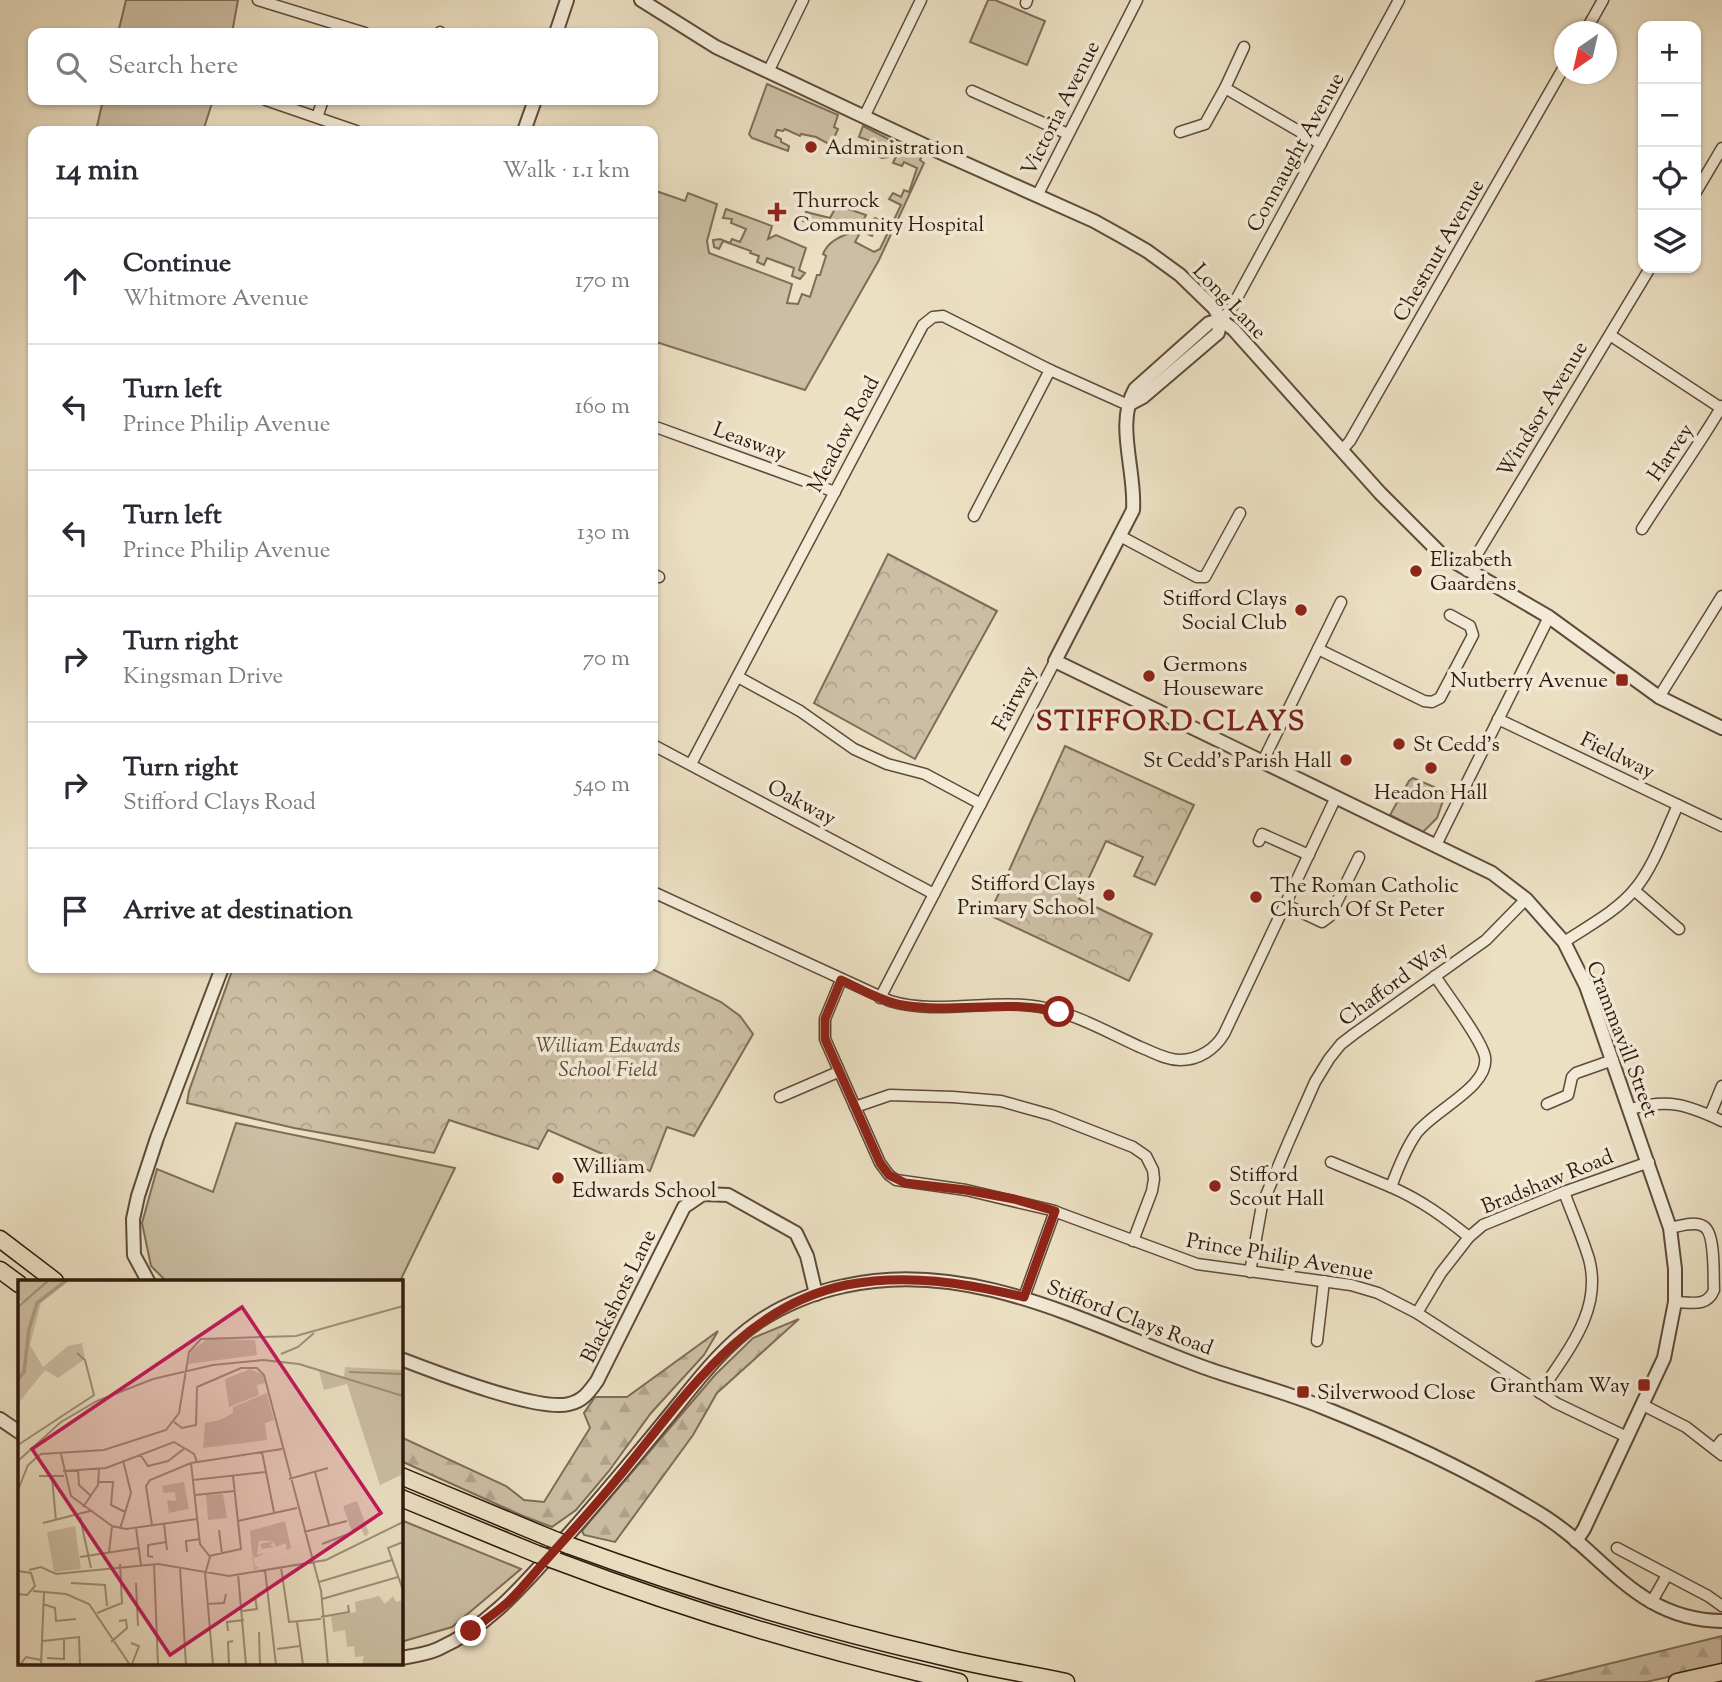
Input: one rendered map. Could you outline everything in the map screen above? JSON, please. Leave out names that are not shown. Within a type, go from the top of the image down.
[{"type":"highway","points":[[0,1239],[54,1280]]},
{"type":"highway","points":[[0,1270],[18,1283]]},
{"type":"highway","points":[[402,1476],[550,1538],[676,1583],[819,1626],[938,1656],[1066,1682]]},
{"type":"highway","points":[[402,1498],[615,1583],[833,1651],[959,1682]]},
{"type":"highway","points":[[1677,1682],[1722,1672]]},
{"type":"street","points":[[558,28],[567,0]]},
{"type":"street","name":"Long Lane","points":[[641,0],[716,47],[1094,221],[1147,251],[1214,308],[1221,320],[1233,329],[1420,535],[1441,554],[1549,617],[1659,697],[1722,729]]},
{"type":"street","points":[[768,72],[803,0]]},
{"type":"street","points":[[864,117],[922,0]]},
{"type":"street","name":"Victoria Avenue","points":[[1037,196],[1137,0]]},
{"type":"street","name":"Connaught Avenue","points":[[1221,320],[1231,309],[1399,0]]},
{"type":"street","points":[[1591,21],[1603,0]]},
{"type":"street","points":[[264,1],[340,28]]},
{"type":"street","points":[[1180,132],[1205,124],[1244,47]]},
{"type":"street","name":"Chestnut Avenue","points":[[1342,450],[1350,441],[1554,84]]},
{"type":"street","points":[[1225,88],[1321,144]]},
{"type":"street","points":[[972,91],[1068,134]]},
{"type":"street","points":[[281,105],[335,126]]},
{"type":"street","points":[[317,117],[321,105]]},
{"type":"street","points":[[526,126],[533,105]]},
{"type":"street","points":[[1701,184],[1722,148]]},
{"type":"street","name":"Windsor Avenue","points":[[1467,571],[1647,273]]},
{"type":"street","name":"Meadow Road","points":[[691,764],[923,325],[933,317],[943,316],[1050,370],[1128,405]]},
{"type":"street","points":[[1128,405],[1143,397],[1218,333],[1221,320]]},
{"type":"street","points":[[1610,335],[1721,407]]},
{"type":"street","points":[[974,516],[1050,370]]},
{"type":"street","name":"Fairway","points":[[880,998],[1133,510],[1128,405]]},
{"type":"street","name":"Harvey","points":[[1642,529],[1702,441],[1721,407]]},
{"type":"street","name":"Leasway","points":[[658,428],[835,492]]},
{"type":"street","points":[[1638,512],[1648,519]]},
{"type":"street","points":[[1119,536],[1197,577],[1205,577],[1240,513]]},
{"type":"street","points":[[1659,697],[1722,596]]},
{"type":"street","points":[[1263,761],[1341,602]]},
{"type":"street","points":[[1318,649],[1424,701],[1432,702],[1440,698],[1473,635],[1470,626],[1450,615]]},
{"type":"street","points":[[1436,845],[1549,617]]},
{"type":"street","name":"Crammavill Street","points":[[1055,661],[1492,873],[1526,899],[1563,942],[1586,986],[1631,1109],[1670,1228],[1675,1269],[1675,1302],[1664,1358],[1576,1541]]},
{"type":"street","points":[[738,677],[800,711],[854,749],[887,764],[925,774],[981,804]]},
{"type":"street","name":"Fieldway","points":[[1498,719],[1722,826]]},
{"type":"street","name":"Oakway","points":[[658,748],[934,894]]},
{"type":"street","points":[[658,894],[880,998],[914,1006],[1002,1005],[1044,1008],[1075,1018],[1166,1058],[1194,1058],[1212,1049],[1222,1038],[1336,797]]},
{"type":"street","points":[[1563,942],[1615,909],[1634,890],[1647,872],[1678,805]]},
{"type":"street","points":[[1259,841],[1262,834],[1309,855]]},
{"type":"street","points":[[1286,905],[1322,922],[1331,916],[1359,857]]},
{"type":"street","points":[[1634,890],[1679,929]]},
{"type":"street","name":"Chafford Way","points":[[1250,1272],[1262,1205],[1315,1083],[1329,1059],[1341,1044],[1354,1034],[1486,940],[1526,899]]},
{"type":"street","points":[[147,1280],[134,1255],[133,1219],[138,1196],[157,1138],[220,973]]},
{"type":"street","points":[[1391,1187],[1403,1155],[1416,1133],[1474,1084],[1485,1068],[1483,1049],[1434,976]]},
{"type":"street","name":"Prince Philip Avenue","points":[[841,980],[828,1010],[825,1039],[880,1163],[896,1180],[1014,1199],[1055,1211],[1197,1264],[1351,1285],[1378,1293],[1417,1313],[1540,1394],[1575,1414],[1627,1437]]},
{"type":"street","points":[[1546,1104],[1568,1095],[1572,1077],[1576,1073],[1613,1059]]},
{"type":"street","points":[[779,1097],[838,1072]]},
{"type":"street","points":[[1710,1115],[1722,1086]]},
{"type":"street","points":[[855,1107],[890,1095],[1002,1101],[1051,1115],[1133,1147],[1146,1156],[1154,1179],[1133,1241]]},
{"type":"street","points":[[1631,1109],[1657,1103],[1674,1103],[1722,1121]]},
{"type":"street","points":[[1331,1162],[1417,1198],[1469,1237]]},
{"type":"street","name":"Bradshaw Road","points":[[1417,1313],[1441,1273],[1469,1237],[1483,1225],[1500,1216],[1649,1162]]},
{"type":"street","points":[[1540,1394],[1581,1328],[1591,1299],[1589,1259],[1564,1192]]},
{"type":"street","name":"Blackshots Lane","points":[[402,1359],[535,1403],[558,1406],[584,1398],[597,1381],[684,1207],[703,1194],[728,1195],[796,1233],[807,1256],[816,1294]]},
{"type":"street","points":[[1024,1297],[1055,1211]]},
{"type":"street","points":[[1670,1228],[1695,1223],[1703,1225],[1711,1236],[1712,1296],[1701,1303],[1675,1302]]},
{"type":"street","name":"Stifford Clays Road","points":[[402,1658],[435,1651],[471,1631],[508,1602],[602,1498],[723,1352],[757,1323],[785,1306],[816,1294],[845,1285],[892,1279],[958,1282],[1024,1297],[1164,1352],[1320,1406],[1444,1462],[1536,1511],[1576,1541],[1615,1577],[1651,1603],[1673,1613],[1722,1620]]},
{"type":"street","points":[[1317,1341],[1324,1282]]},
{"type":"street","points":[[1643,1405],[1686,1427],[1719,1452],[1722,1440]]},
{"type":"street","points":[[0,1419],[18,1431]]},
{"type":"street","points":[[1617,1548],[1722,1606]]},
{"type":"street","points":[[1651,1603],[1667,1575]]},
{"type":"green space","points":[[126,0],[238,0],[233,28],[119,28]]},
{"type":"green space","points":[[988,0],[995,0],[1045,21],[1027,65],[970,42]]},
{"type":"green space","points":[[767,84],[838,115],[834,127],[838,129],[831,145],[816,137],[800,136],[785,129],[777,130],[775,136],[789,146],[788,151],[752,138],[749,134]]},
{"type":"green space","points":[[102,105],[211,105],[205,126],[97,126]]},
{"type":"green space","points":[[863,126],[894,142],[888,157],[882,158],[869,153],[867,148],[876,151],[879,144],[859,137]]},
{"type":"green space","points":[[901,145],[923,154],[920,160],[924,163],[879,260],[805,390],[658,343],[658,192],[685,201],[688,193],[717,204],[707,241],[709,253],[792,284],[787,303],[798,304],[802,294],[810,297],[826,256],[823,254],[833,242],[875,218],[879,220],[872,236],[861,231],[855,242],[874,252],[880,249],[901,205],[889,199],[893,193],[901,197],[904,190],[909,192],[917,168],[904,162],[902,166],[893,163]]},
{"type":"green space","points":[[837,205],[866,215],[861,225],[824,229],[803,221],[806,212],[830,218]]},
{"type":"green space","points":[[726,209],[772,226],[768,239],[776,235],[806,248],[799,270],[805,273],[800,279],[792,276],[794,268],[767,258],[764,265],[757,262],[759,256],[750,253],[751,251],[723,241],[719,249],[714,247],[713,240],[720,239],[730,243],[732,239],[740,242],[746,229],[731,223],[732,219],[723,218]]},
{"type":"green space","points":[[888,554],[997,611],[915,759],[814,703]]},
{"type":"green space","points":[[1065,746],[1194,805],[1155,885],[1134,876],[1143,857],[1106,841],[1079,899],[1152,934],[1129,981],[989,915]]},
{"type":"green space","points":[[1413,778],[1446,792],[1437,818],[1423,832],[1390,815]]},
{"type":"green space","name":"William Edwards School Field","points":[[658,972],[721,1002],[740,1016],[753,1034],[694,1136],[667,1127],[650,1171],[548,1130],[538,1149],[449,1120],[434,1153],[294,1128],[187,1103],[231,973]]},
{"type":"green space","points":[[236,1123],[455,1168],[400,1280],[165,1280],[151,1266],[142,1223],[157,1169],[213,1192]]},
{"type":"green space","points":[[799,1319],[717,1393],[693,1435],[615,1542],[584,1535],[582,1531],[591,1520],[715,1375],[753,1338]]},
{"type":"green space","points":[[718,1331],[704,1355],[651,1413],[609,1471],[576,1510],[552,1527],[402,1461],[402,1437],[506,1486],[524,1500],[544,1502],[590,1428],[584,1413],[595,1397],[627,1397]]},
{"type":"green space","points":[[402,1520],[521,1569],[452,1627],[402,1642]]},
{"type":"green space","points":[[1722,1636],[1722,1664],[1716,1666],[1646,1682],[1535,1682]]},
{"type":"place","name":"Administration","points":[[811,147]]},
{"type":"place","name":"Thurrock Community Hospital","points":[[777,212]]},
{"type":"place","name":"Elizabeth Gaardens","points":[[1416,571]]},
{"type":"place","name":"Stifford Clays Social Club","points":[[1301,610]]},
{"type":"place","name":"Germons Houseware","points":[[1149,676]]},
{"type":"place","name":"Nutberry Avenue","points":[[1622,680]]},
{"type":"place","name":"St Cedd's","points":[[1399,744]]},
{"type":"place","name":"St Cedd's Parish Hall","points":[[1346,760]]},
{"type":"place","name":"Headon Hall","points":[[1431,768]]},
{"type":"place","name":"Stifford Clays Primary School","points":[[1109,895]]},
{"type":"place","name":"The Roman Catholic Church Of St Peter","points":[[1256,897]]},
{"type":"place","name":"William Edwards School","points":[[558,1178]]},
{"type":"place","name":"Stifford Scout Hall","points":[[1215,1186]]},
{"type":"place","name":"Grantham Way","points":[[1644,1385]]},
{"type":"place","name":"Silverwood Close","points":[[1303,1392]]},
{"type":"district","name":"STIFFORD CLAYS","points":[[1171,720]]},
{"type":"route","points":[[471,1631],[508,1602],[602,1498],[723,1352],[757,1323],[785,1306],[845,1285],[892,1279],[958,1282],[1024,1297],[1055,1211],[1014,1199],[966,1190],[905,1183],[889,1175],[880,1163],[825,1039],[825,1019],[841,980],[900,1004],[929,1007],[1024,1005],[1059,1012]]}]
